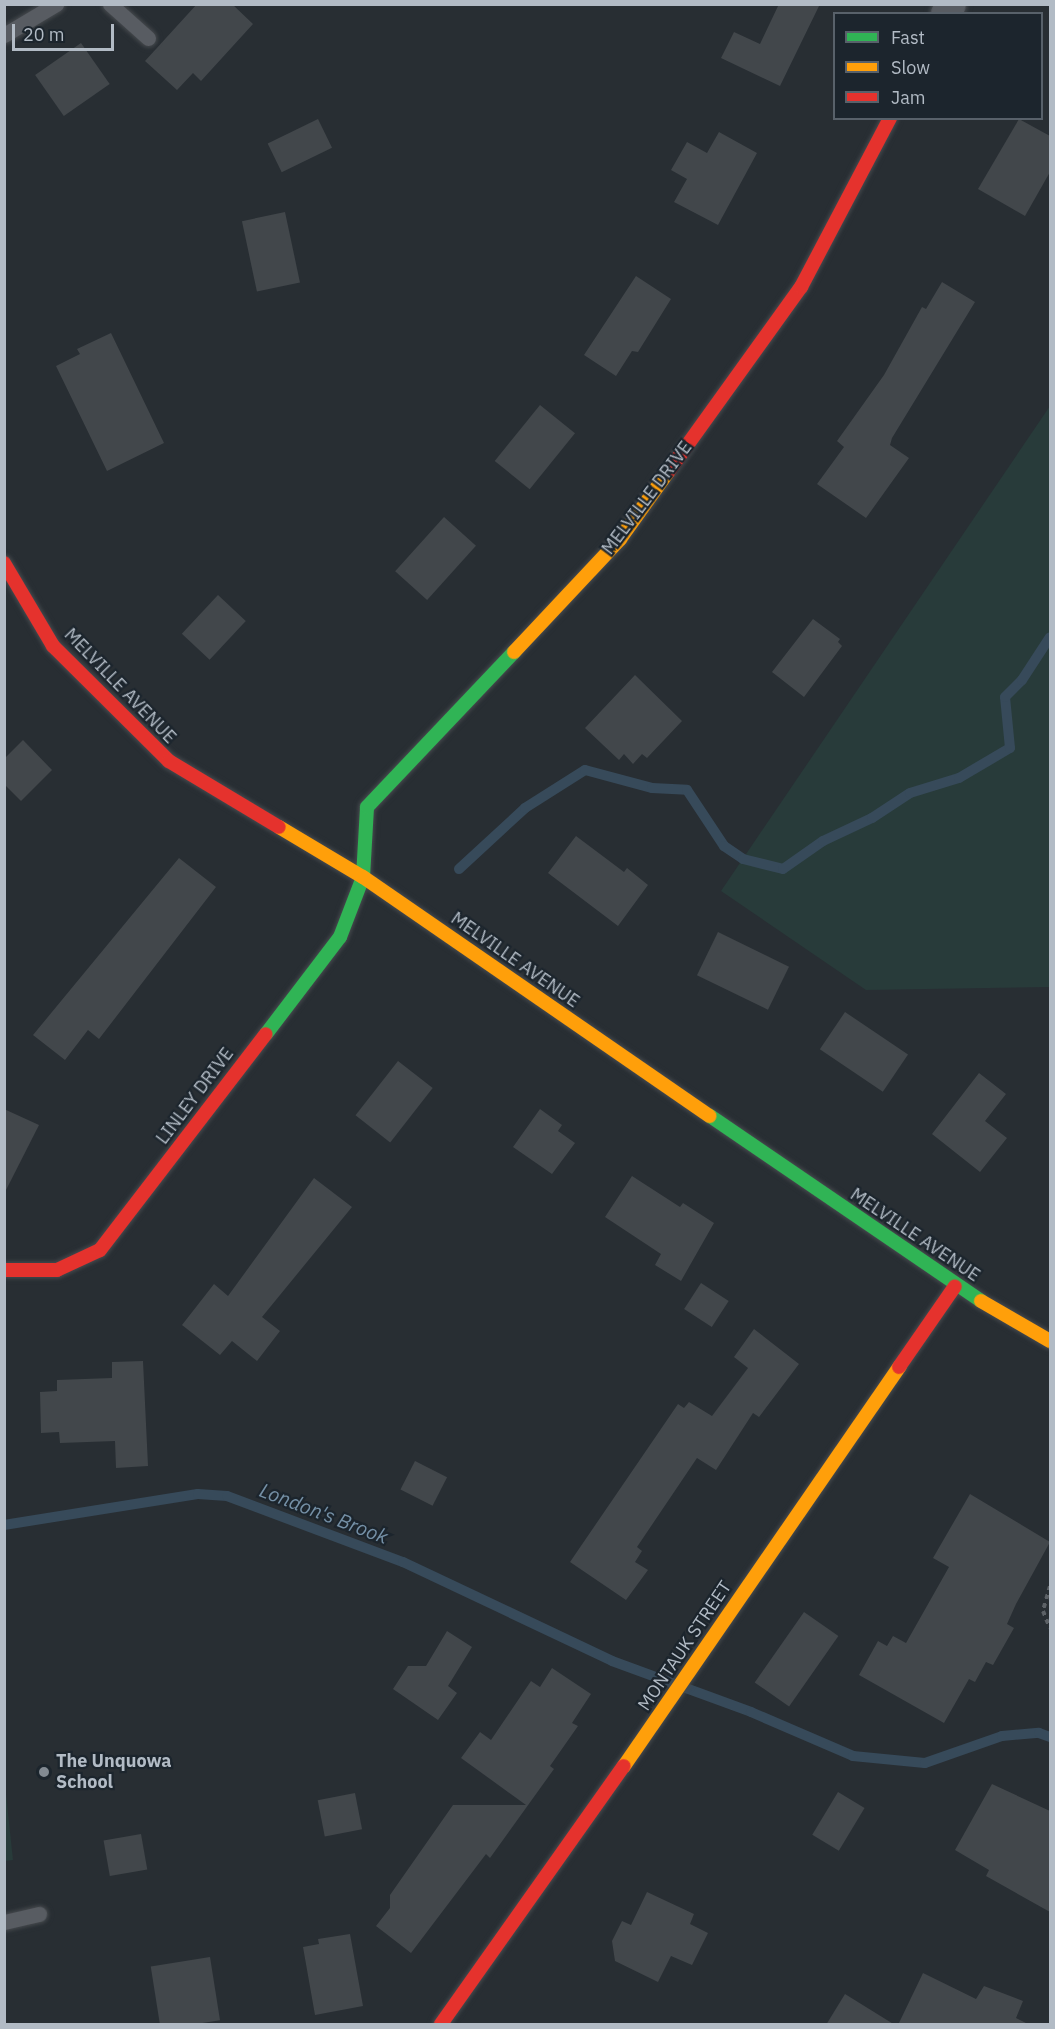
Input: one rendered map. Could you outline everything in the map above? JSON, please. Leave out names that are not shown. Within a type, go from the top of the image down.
[{"type":"street","name":"MELVILLE DRIVE","points":[[363,877],[367,807],[620,539],[801,287],[889,120]]},
{"type":"street","name":"MELVILLE AVENUE","points":[[4,563],[53,646],[169,761],[363,877],[955,1286],[1050,1341]]},
{"type":"street","name":"LINLEY DRIVE","points":[[4,1270],[57,1270],[100,1250],[340,937],[363,877]]},
{"type":"street","name":"MONTAUK STREET","points":[[441,2025],[711,1641],[955,1286]]},
{"type":"lane","points":[[4,35],[56,4]]},
{"type":"lane","points":[[110,4],[148,39]]},
{"type":"lane","points":[[4,1922],[39,1914]]},
{"type":"path","points":[[1050,1586],[1043,1611],[1050,1628]]},
{"type":"green space","points":[[1050,406],[1050,987],[866,990],[721,891]]},
{"type":"green space","points":[[4,1775],[13,1860],[5,1861],[4,1861]]},
{"type":"building","points":[[197,4],[232,4],[253,24],[201,81],[193,73],[177,90],[145,61]]},
{"type":"building","points":[[779,4],[820,4],[780,86],[721,58],[734,32],[760,44]]},
{"type":"building","points":[[81,43],[110,84],[64,116],[35,75]]},
{"type":"building","points":[[318,119],[332,148],[282,172],[268,144]]},
{"type":"building","points":[[1018,120],[1050,136],[1050,172],[1025,216],[978,189]]},
{"type":"building","points":[[719,132],[757,153],[718,225],[674,202],[687,179],[671,170],[687,142],[707,153]]},
{"type":"building","points":[[285,212],[300,282],[257,292],[242,221]]},
{"type":"building","points":[[636,276],[671,299],[638,352],[632,351],[616,376],[584,355]]},
{"type":"building","points":[[942,282],[975,302],[892,438],[890,445],[909,458],[866,518],[817,484],[844,447],[837,441],[884,375],[922,307],[926,309]]},
{"type":"building","points":[[111,333],[164,443],[107,471],[56,366],[80,354],[77,349]]},
{"type":"building","points":[[540,405],[575,433],[530,489],[495,461]]},
{"type":"building","points":[[444,517],[476,546],[427,600],[395,571]]},
{"type":"building","points":[[218,595],[246,621],[210,660],[182,634]]},
{"type":"building","points":[[813,619],[840,639],[838,642],[842,646],[804,697],[772,672]]},
{"type":"building","points":[[635,675],[682,721],[647,758],[642,754],[633,764],[624,754],[619,760],[585,728]]},
{"type":"building","points":[[23,740],[52,770],[21,801],[4,784],[4,759]]},
{"type":"building","points":[[576,836],[624,872],[627,868],[648,885],[618,926],[548,873]]},
{"type":"building","points":[[179,858],[216,887],[99,1039],[88,1030],[65,1060],[33,1035]]},
{"type":"building","points":[[718,932],[789,967],[768,1010],[697,975]]},
{"type":"building","points":[[845,1012],[908,1054],[883,1092],[820,1049]]},
{"type":"building","points":[[398,1061],[433,1088],[390,1142],[356,1115]]},
{"type":"building","points":[[979,1073],[1006,1094],[985,1121],[1007,1138],[980,1172],[932,1134]]},
{"type":"building","points":[[4,1109],[39,1125],[4,1194]]},
{"type":"building","points":[[540,1109],[562,1125],[558,1131],[575,1143],[552,1174],[513,1147]]},
{"type":"building","points":[[632,1176],[680,1207],[683,1203],[714,1223],[681,1281],[655,1265],[661,1254],[605,1217]]},
{"type":"building","points":[[314,1178],[352,1207],[262,1317],[280,1331],[257,1361],[232,1341],[220,1355],[182,1325],[214,1284],[228,1296]]},
{"type":"building","points":[[701,1283],[729,1301],[712,1327],[684,1309]]},
{"type":"building","points":[[754,1329],[799,1364],[759,1417],[753,1413],[716,1470],[697,1458],[637,1547],[642,1551],[635,1562],[648,1570],[626,1600],[570,1562],[678,1404],[684,1408],[689,1402],[712,1416],[748,1368],[734,1357]]},
{"type":"building","points":[[143,1361],[148,1466],[116,1468],[115,1441],[60,1443],[59,1432],[41,1433],[40,1392],[57,1391],[57,1380],[112,1378],[112,1362]]},
{"type":"building","points":[[415,1461],[447,1477],[433,1506],[400,1490]]},
{"type":"building","points":[[970,1494],[1050,1542],[1016,1604],[1007,1624],[1014,1628],[993,1665],[986,1662],[975,1682],[969,1679],[944,1723],[859,1675],[878,1641],[887,1646],[893,1636],[906,1643],[949,1567],[933,1558]]},
{"type":"building","points":[[804,1612],[838,1636],[789,1707],[755,1682]]},
{"type":"building","points":[[447,1631],[472,1647],[448,1686],[457,1693],[438,1720],[393,1689],[408,1666],[426,1666]]},
{"type":"building","points":[[552,1668],[591,1694],[572,1723],[578,1726],[550,1766],[554,1769],[490,1858],[486,1854],[411,1953],[376,1926],[390,1908],[390,1895],[453,1805],[526,1805],[461,1758],[480,1732],[491,1740],[531,1681],[540,1687]]},
{"type":"building","points":[[992,1784],[1050,1811],[1050,1912],[986,1876],[989,1870],[955,1850]]},
{"type":"building","points":[[838,1792],[865,1808],[839,1851],[812,1835]]},
{"type":"building","points":[[355,1793],[362,1829],[325,1837],[318,1800]]},
{"type":"building","points":[[141,1834],[147,1869],[110,1876],[104,1841]]},
{"type":"building","points":[[647,1892],[694,1914],[690,1924],[708,1933],[692,1965],[671,1956],[658,1982],[615,1961],[612,1941],[622,1921],[631,1925]]},
{"type":"building","points":[[350,1934],[363,2006],[315,2015],[303,1947],[319,1944],[318,1939]]},
{"type":"building","points":[[210,1957],[220,2020],[196,2024],[160,2024],[151,1966]]},
{"type":"building","points":[[923,1973],[976,1999],[984,1986],[1023,2001],[1016,2018],[1030,2025],[898,2025]]},
{"type":"building","points":[[845,1994],[895,2025],[826,2025]]},
{"type":"waterway","points":[[459,869],[525,808],[585,770],[652,788],[687,790],[724,846],[743,859],[783,869],[823,841],[872,818],[910,793],[959,778],[1010,748],[1005,697],[1022,680],[1050,637]]},
{"type":"waterway","name":"London's Brook","points":[[4,1525],[198,1494],[227,1496],[403,1562],[612,1661],[751,1712],[853,1756],[925,1763],[1002,1736],[1039,1733],[1050,1737]]},
{"type":"traffic: fast","points":[[266,1034],[340,937],[363,877],[367,807],[514,652]]},
{"type":"traffic: fast","points":[[710,1116],[981,1301]]},
{"type":"traffic: slow","points":[[514,652],[620,539],[668,472]]},
{"type":"traffic: slow","points":[[279,827],[363,877],[710,1116]]},
{"type":"traffic: slow","points":[[981,1301],[1050,1341]]},
{"type":"traffic: slow","points":[[624,1766],[899,1367]]},
{"type":"traffic: jam","points":[[668,472],[801,287],[889,120]]},
{"type":"traffic: jam","points":[[4,563],[53,646],[169,761],[279,827]]},
{"type":"traffic: jam","points":[[4,1270],[57,1270],[100,1250],[266,1034]]},
{"type":"traffic: jam","points":[[899,1367],[955,1286]]},
{"type":"traffic: jam","points":[[441,2024],[624,1766]]},
{"type":"place","name":"The Unquowa School","points":[[44,1772]]}]
